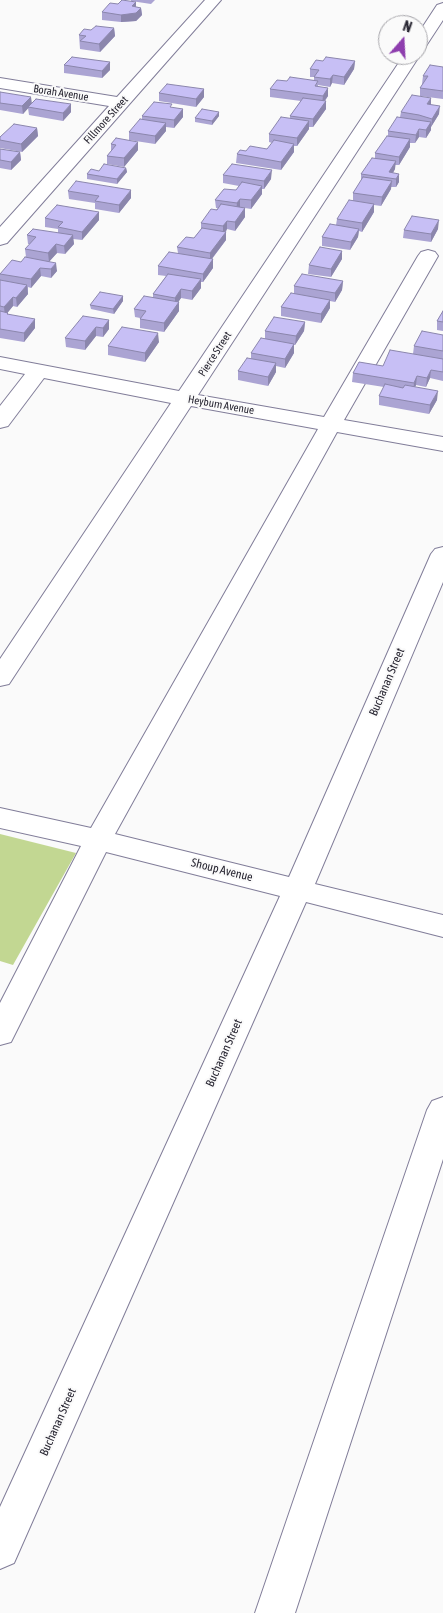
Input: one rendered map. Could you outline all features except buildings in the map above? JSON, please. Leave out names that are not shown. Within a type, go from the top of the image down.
[{"type":"street","name":"Fillmore Street","points":[[0,240],[213,0]]},
{"type":"street","points":[[428,31],[443,8]]},
{"type":"street","name":"Pierce Street","points":[[0,678],[405,65]]},
{"type":"street","name":"Borah Avenue","points":[[0,84],[121,103]]},
{"type":"street","points":[[0,1033],[98,840],[331,424],[428,256]]},
{"type":"street","name":"Heyburn Avenue","points":[[0,363],[186,399],[443,444]]},
{"type":"street","points":[[0,420],[38,371]]},
{"type":"street","name":"Buchanan Street","points":[[0,1550],[298,889],[443,554]]},
{"type":"street","name":"Shoup Avenue","points":[[0,818],[98,840],[443,926]]},
{"type":"street","points":[[275,1613],[443,1110]]},
{"type":"green space","points":[[0,834],[76,853],[13,965],[0,961]]}]
